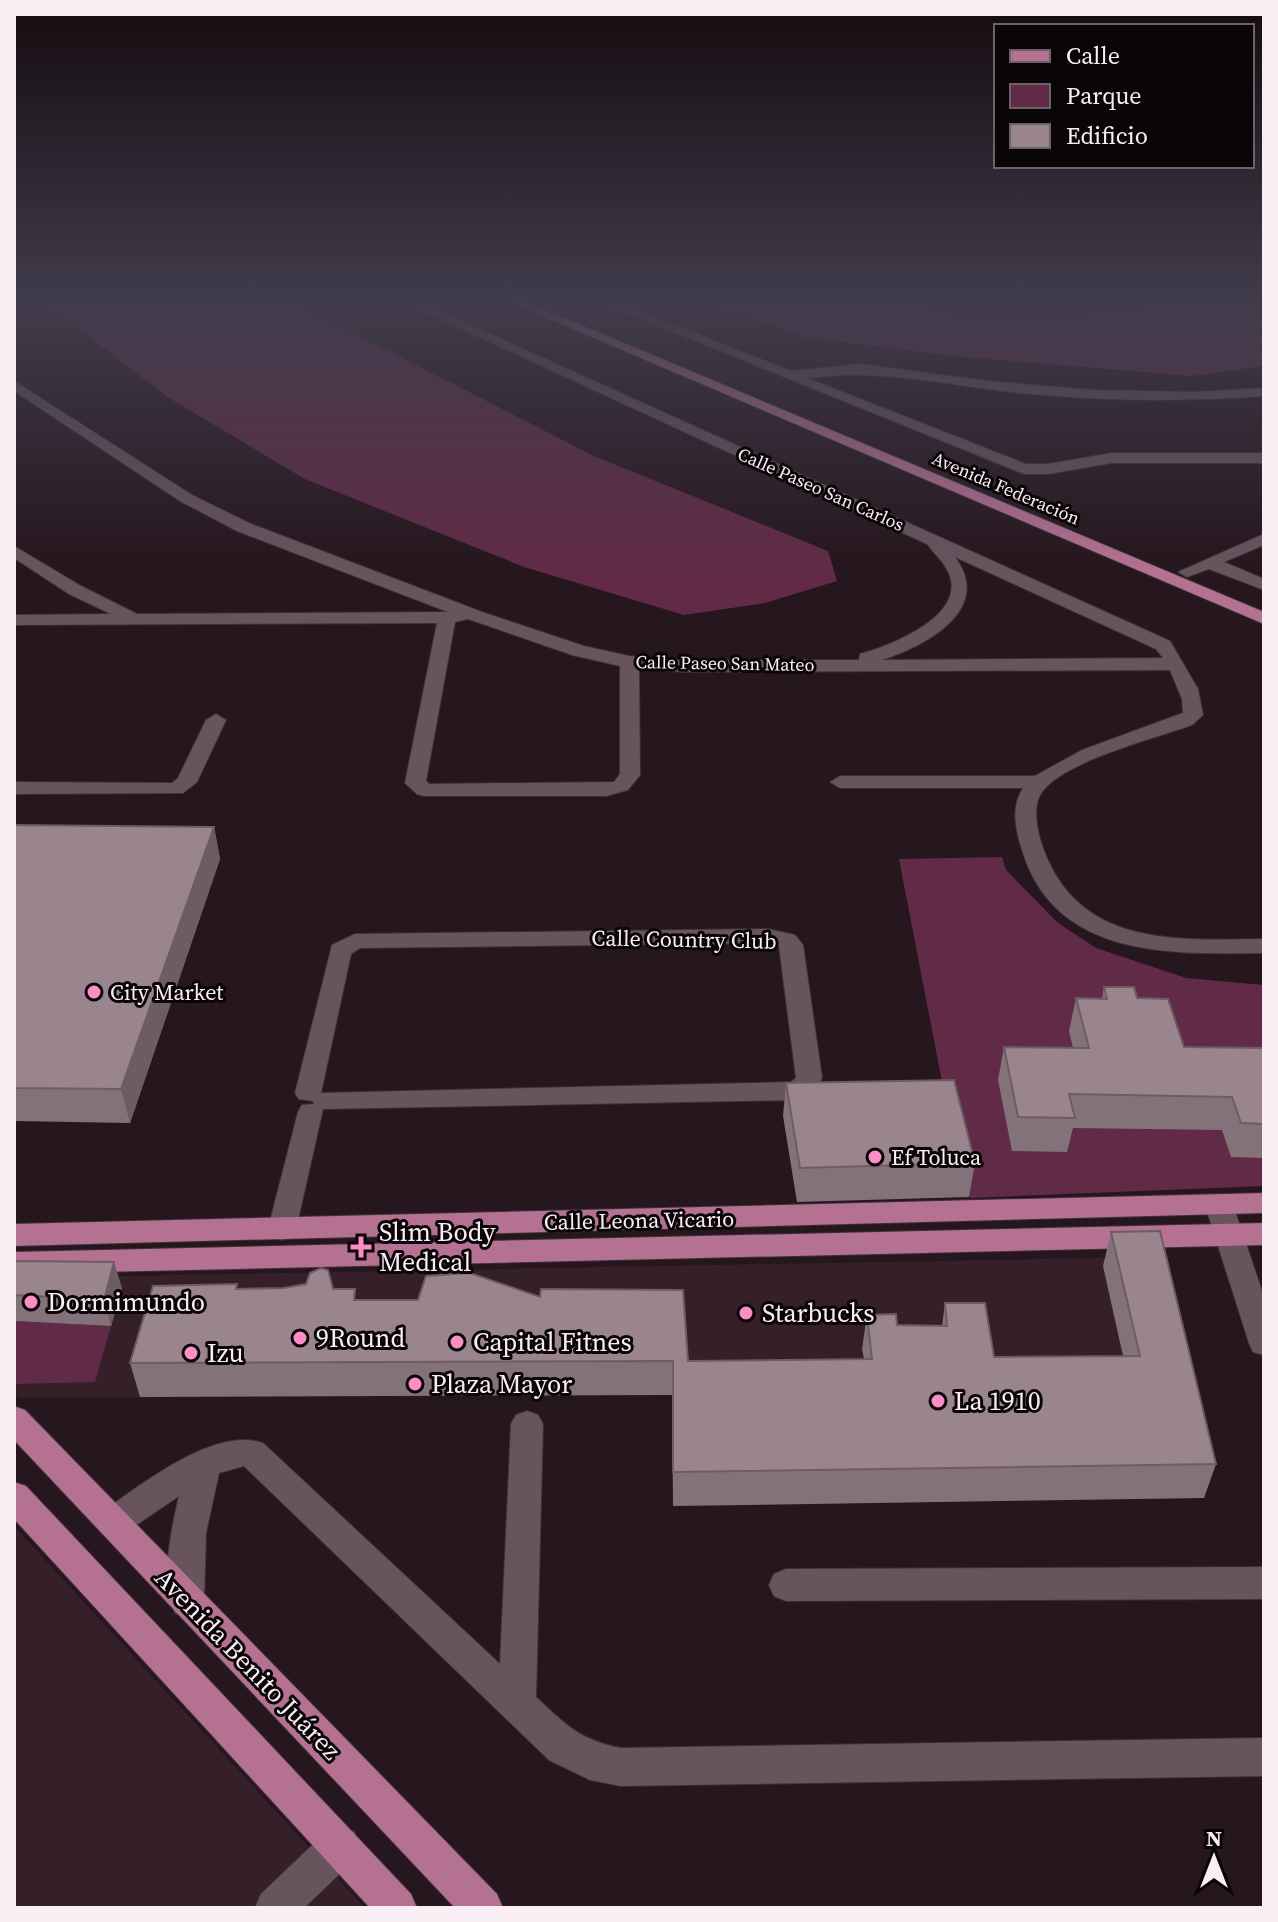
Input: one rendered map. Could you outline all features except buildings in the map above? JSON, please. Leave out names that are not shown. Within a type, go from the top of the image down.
[{"type":"main road","name":"Avenida Federación","points":[[723,390],[1264,619]]},
{"type":"main road","name":"Calle Leona Vicario","points":[[14,1263],[696,1233],[1264,1203]]},
{"type":"main road","name":"Calle Leona Vicario","points":[[14,1235],[282,1229],[1264,1234]]},
{"type":"main road","name":"Avenida Benito Juárez","points":[[14,1419],[483,1908]]},
{"type":"main road","points":[[14,1496],[397,1908]]},
{"type":"street","points":[[21,390],[213,513],[476,616]]},
{"type":"street","name":"Calle Paseo San Carlos","points":[[602,390],[1155,640],[1170,653],[1176,664]]},
{"type":"street","points":[[823,390],[1024,469],[1048,469],[1112,458],[1264,458]]},
{"type":"street","points":[[1042,390],[1130,397],[1197,398],[1264,392]]},
{"type":"street","name":"Calle Paseo San Carlos","points":[[931,539],[955,569],[960,583]]},
{"type":"street","points":[[1187,572],[1264,539]]},
{"type":"street","name":"Calle Paseo San Mateo","points":[[14,551],[75,590],[136,619]]},
{"type":"street","points":[[1210,563],[1264,585]]},
{"type":"street","points":[[835,665],[883,654],[922,637],[957,601],[960,583],[976,578],[1011,576]]},
{"type":"street","name":"Calle Paseo San Mateo","points":[[14,620],[476,616],[579,651],[629,662],[682,666],[1176,664]]},
{"type":"street","points":[[447,618],[415,783],[424,790],[606,790],[621,786],[630,775],[629,662]]},
{"type":"street","points":[[922,637],[926,648],[951,665]]},
{"type":"street","points":[[1176,664],[1194,703],[1193,715],[1185,721],[1066,766],[1040,782],[1028,796],[1025,819],[1032,849],[1050,884],[1072,911],[1109,932],[1140,942],[1173,947],[1264,946]]},
{"type":"street","points":[[14,788],[168,790],[183,787],[216,720]]},
{"type":"street","points":[[840,782],[1040,782]]},
{"type":"street","name":"Calle Country Club","points":[[282,1229],[315,1102],[340,950],[355,941],[768,936],[787,940],[791,945],[809,1078],[805,1086],[795,1091],[315,1102]]},
{"type":"street","points":[[1219,1205],[1264,1343]]},
{"type":"street","points":[[517,1705],[527,1424]]},
{"type":"street","points":[[114,1522],[175,1481],[235,1451],[252,1453],[562,1747],[590,1761],[621,1767],[1264,1757]]},
{"type":"street","points":[[187,1602],[187,1545],[196,1490],[205,1466]]},
{"type":"street","points":[[786,1585],[1264,1583]]},
{"type":"street","points":[[275,1908],[340,1846]]},
{"type":"shaded area","points":[[1148,1257],[1204,1498],[673,1506],[672,1395],[19,1398],[14,1393],[14,1278]]},
{"type":"shaded area","points":[[14,1526],[365,1908],[14,1908]]},
{"type":"green space","points":[[158,390],[464,390],[594,456],[828,551],[837,581],[765,603],[684,615],[524,567],[305,479]]},
{"type":"green space","points":[[1002,857],[1006,870],[1058,923],[1096,948],[1186,978],[1264,985],[1264,1186],[970,1198],[948,1113],[899,859]]},
{"type":"green space","points":[[14,1321],[111,1326],[95,1382],[14,1384]]},
{"type":"place","name":"City Market","points":[[94,992]]},
{"type":"place","name":"Ef Toluca","points":[[875,1157]]},
{"type":"place","name":"Slim Body Medical","points":[[361,1247]]},
{"type":"place","name":"Dormimundo","points":[[31,1302]]},
{"type":"place","name":"Starbucks","points":[[746,1313]]},
{"type":"place","name":"9Round","points":[[300,1338]]},
{"type":"place","name":"Capital Fitnes","points":[[457,1342]]},
{"type":"place","name":"Izu","points":[[191,1353]]},
{"type":"place","name":"Plaza Mayor","points":[[415,1384]]},
{"type":"place","name":"La 1910","points":[[938,1401]]}]
